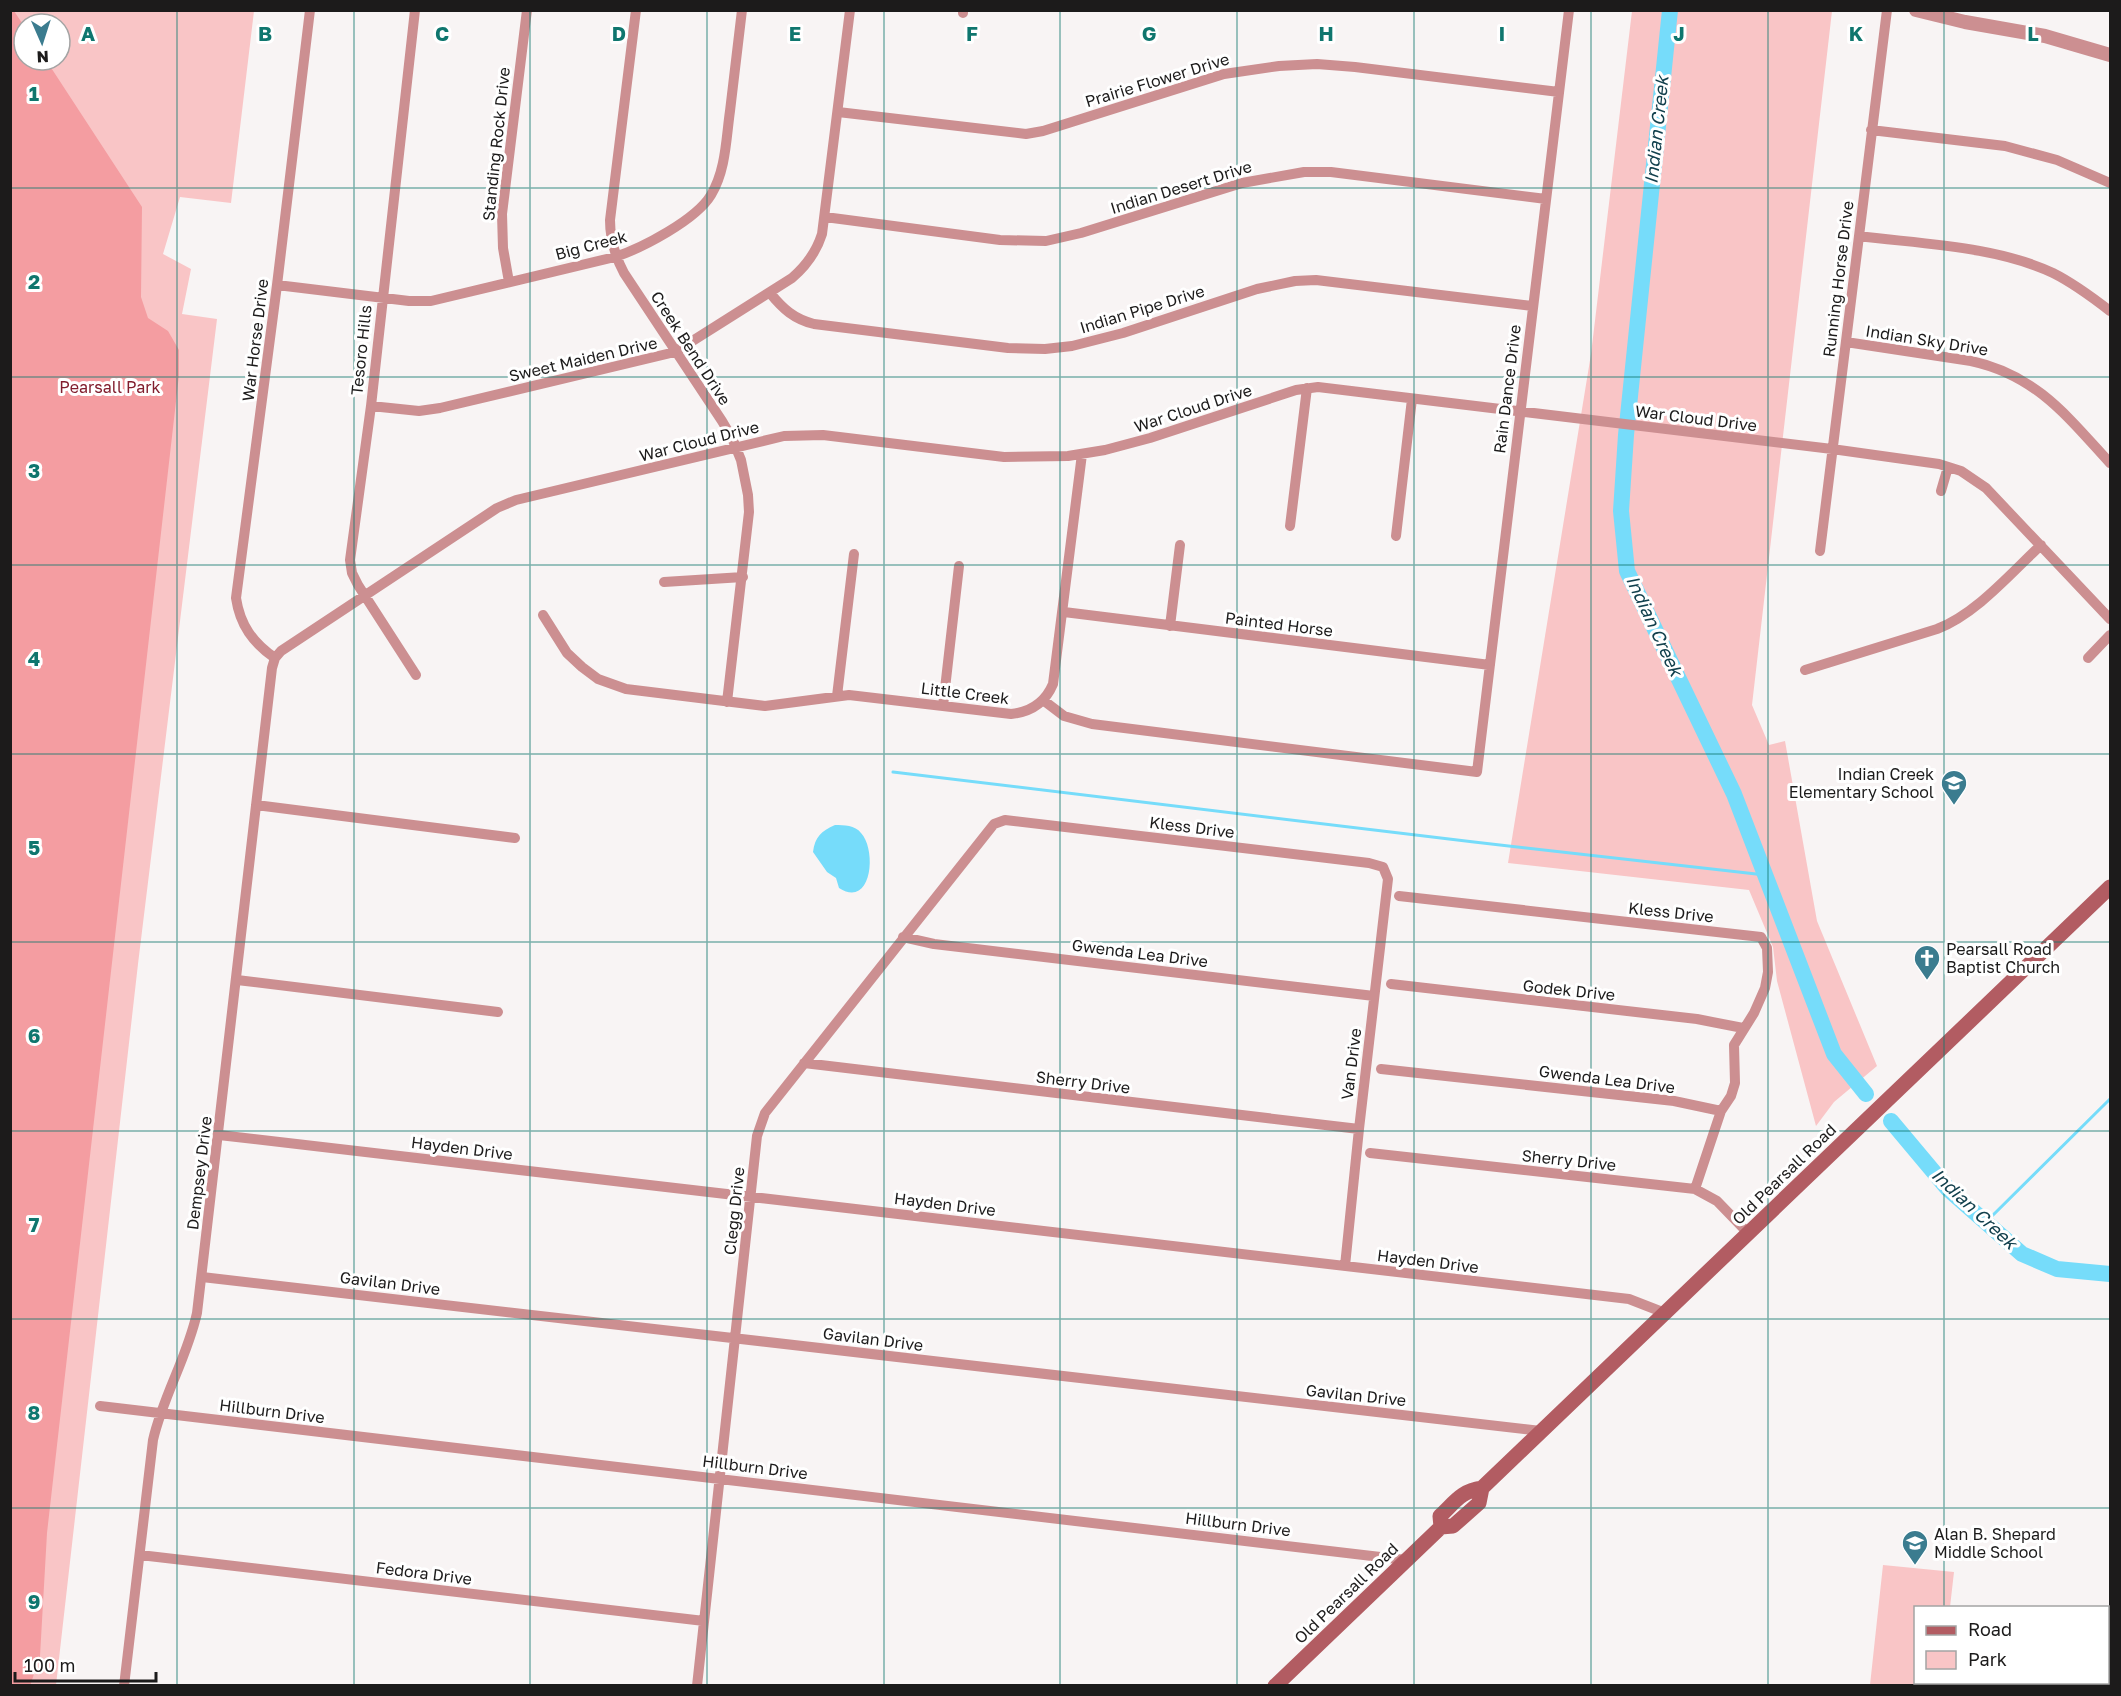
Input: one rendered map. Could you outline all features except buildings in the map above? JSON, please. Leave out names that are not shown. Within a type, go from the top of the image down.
[{"type":"main road","name":"Old Pearsall Road","points":[[1275,1686],[1441,1527],[1440,1516],[1468,1490],[1482,1488],[2110,887]]},
{"type":"street","name":"War Horse Drive","points":[[275,658],[261,649],[238,616],[236,598],[310,10]]},
{"type":"street","name":"Tesoro Hills","points":[[416,10],[371,406],[350,560],[352,573],[365,596],[416,675]]},
{"type":"street","name":"Standing Rock Drive","points":[[509,282],[503,248],[502,214],[527,10]]},
{"type":"street","name":"Creek Bend Drive","points":[[636,10],[610,220],[611,239],[615,257],[722,422],[736,448],[746,481],[749,512],[728,702]]},
{"type":"street","name":"Big Creek","points":[[277,285],[382,298],[431,301],[615,257],[631,252],[657,238],[692,214],[710,196],[718,180],[724,153],[742,10]]},
{"type":"street","name":"Sweet Maiden Drive","points":[[371,406],[419,411],[440,408],[675,352],[792,278],[808,262],[819,244],[825,217],[850,10]]},
{"type":"street","name":"Rain Dance Drive","points":[[1043,700],[1064,716],[1092,724],[1477,772],[1569,10]]},
{"type":"street","name":"Running Horse Drive","points":[[1820,551],[1887,10]]},
{"type":"street","points":[[1916,10],[1965,22],[2036,33],[2110,55]]},
{"type":"street","name":"Prairie Flower Drive","points":[[838,112],[1026,134],[1043,131],[1224,74],[1258,68],[1317,64],[1559,92]]},
{"type":"street","points":[[1871,130],[2005,146],[2056,160],[2110,183]]},
{"type":"street","name":"Indian Desert Drive","points":[[825,217],[1000,240],[1046,241],[1081,233],[1242,183],[1304,172],[1331,172],[1546,199]]},
{"type":"street","points":[[1859,236],[1964,249],[2028,264],[2052,273],[2090,295],[2110,311]]},
{"type":"street","name":"Indian Pipe Drive","points":[[770,293],[787,312],[814,324],[1025,349],[1072,346],[1123,333],[1257,289],[1295,281],[1332,280],[1532,306]]},
{"type":"street","name":"Indian Sky Drive","points":[[1846,342],[1971,361],[1991,365],[2009,373],[2043,394],[2110,463]]},
{"type":"street","points":[[1290,526],[1307,388]]},
{"type":"street","name":"War Cloud Drive","points":[[275,658],[281,651],[497,507],[516,500],[784,436],[823,435],[1004,457],[1068,456],[1105,450],[1150,438],[1307,388],[1331,388],[1520,413],[1832,449],[1948,467],[1970,476],[1986,488],[2110,619]]},
{"type":"street","points":[[1396,536],[1412,399]]},
{"type":"street","points":[[1043,700],[1053,684],[1064,612],[1082,453]]},
{"type":"street","points":[[1941,491],[1948,467]]},
{"type":"street","points":[[1170,626],[1180,545]]},
{"type":"street","points":[[1805,670],[1937,629],[1955,621],[1971,610],[2041,545]]},
{"type":"street","points":[[837,696],[854,554]]},
{"type":"street","points":[[943,706],[959,566]]},
{"type":"street","points":[[664,582],[743,577]]},
{"type":"street","name":"Painted Horse","points":[[1064,612],[1490,665]]},
{"type":"street","name":"Little Creek","points":[[543,615],[574,660],[590,674],[627,689],[765,706],[837,696],[873,697],[1011,714],[1029,711],[1043,700]]},
{"type":"street","points":[[2088,658],[2110,635]]},
{"type":"street","name":"Dempsey Drive","points":[[124,1686],[153,1440],[160,1414],[190,1343],[197,1313],[275,658]]},
{"type":"street","points":[[256,806],[515,838]]},
{"type":"street","name":"Kless Drive","points":[[998,822],[1005,820],[1369,863],[1383,867]]},
{"type":"street","name":"Clegg Drive","points":[[697,1686],[757,1136],[762,1118],[903,937],[994,824],[998,822]]},
{"type":"street","name":"Van Drive","points":[[1345,1266],[1388,879],[1383,867]]},
{"type":"street","name":"Kless Drive","points":[[1399,896],[1761,937],[1767,948],[1768,972],[1765,988],[1754,1013],[1743,1028]]},
{"type":"street","name":"Gwenda Lea Drive","points":[[903,937],[934,944],[1374,996]]},
{"type":"street","points":[[237,980],[498,1012]]},
{"type":"street","name":"Godek Drive","points":[[1391,984],[1697,1019],[1743,1028]]},
{"type":"street","points":[[1695,1189],[1722,1111],[1731,1096],[1735,1083],[1734,1045],[1743,1028]]},
{"type":"street","name":"Sherry Drive","points":[[804,1063],[1359,1130]]},
{"type":"street","name":"Gwenda Lea Drive","points":[[1381,1069],[1674,1101],[1722,1111]]},
{"type":"street","name":"Hayden Drive","points":[[219,1135],[1629,1299],[1665,1313]]},
{"type":"street","name":"Sherry Drive","points":[[1370,1153],[1695,1189],[1717,1201],[1748,1233]]},
{"type":"street","name":"Gavilan Drive","points":[[202,1276],[1540,1431]]},
{"type":"street","name":"Hillburn Drive","points":[[100,1406],[1406,1560]]},
{"type":"street","name":"Fedora Drive","points":[[140,1555],[704,1621]]},
{"type":"green space","name":"Pearsall Park","points":[[10,11],[15,12],[12,12],[12,72],[54,72],[142,207],[141,297],[148,318],[168,331],[179,350],[179,375],[47,1533],[40,1656],[30,1686],[10,1685]]},
{"type":"green space","name":"Pearsall Park","points":[[11,11],[254,11],[231,203],[180,197],[163,254],[191,269],[182,314],[217,319],[138,964],[56,1685],[11,1686]]},
{"type":"green space","points":[[1632,11],[1832,11],[1752,705],[1769,745],[1785,741],[1817,921],[1877,1066],[1834,1102],[1816,1126],[1777,981],[1773,947],[1749,890],[1508,863],[1591,354]]},
{"type":"green space","points":[[1883,1565],[1954,1572],[1950,1606],[1914,1606],[1914,1684],[1942,1685],[1870,1685]]},
{"type":"water","points":[[835,825],[856,828],[866,841],[870,863],[865,884],[859,891],[850,892],[839,888],[836,878],[827,872],[813,852],[815,842],[820,835]]},
{"type":"waterway","name":"Indian Creek","points":[[1670,10],[1626,435],[1621,511],[1627,571],[1734,794],[1834,1054],[1866,1094]]},
{"type":"waterway","points":[[893,772],[1765,875]]},
{"type":"waterway","points":[[1986,1222],[2110,1099]]},
{"type":"waterway","name":"Indian Creek","points":[[1891,1121],[1948,1189],[2022,1254],[2057,1269],[2110,1274]]},
{"type":"place","name":"Indian Creek Elementary School","points":[[1954,806]]},
{"type":"place","name":"Pearsall Road Baptist Church","points":[[1927,981]]},
{"type":"place","name":"Alan B. Shepard Middle School","points":[[1915,1566]]}]
